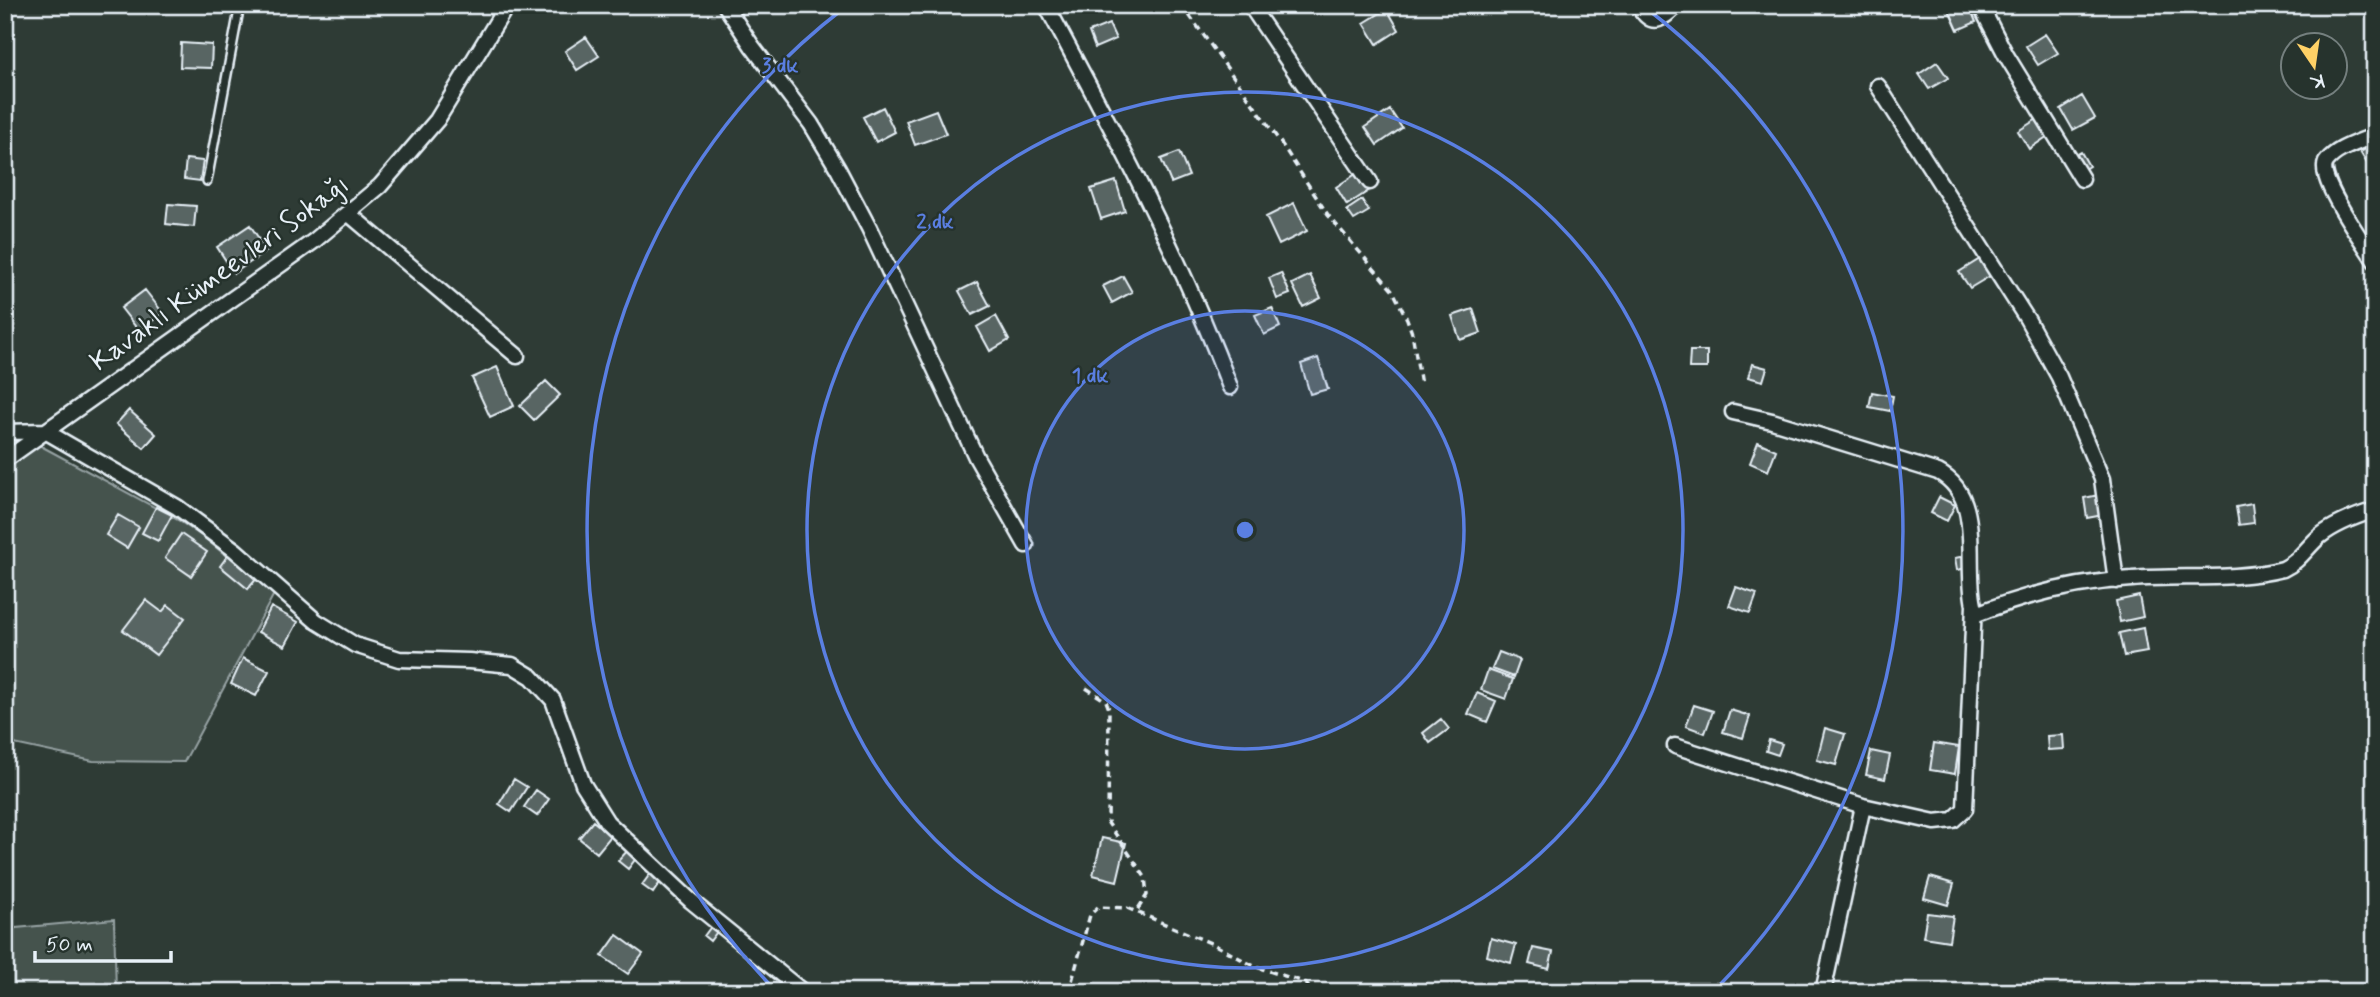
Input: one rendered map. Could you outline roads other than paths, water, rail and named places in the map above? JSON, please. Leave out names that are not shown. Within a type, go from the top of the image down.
[{"type":"street","name":"Kavaklı Kümeevleri Sokağı","points":[[5,460],[314,241],[380,186],[437,120],[507,5]]},
{"type":"street","points":[[725,5],[752,46],[793,99],[838,169],[990,484],[1026,545]]},
{"type":"street","points":[[1046,5],[1138,178],[1176,256],[1230,387]]},
{"type":"street","points":[[1250,5],[1370,182]]},
{"type":"street","points":[[1638,5],[1651,21],[1657,20],[1678,5]]},
{"type":"street","points":[[1980,5],[2006,55],[2082,179]]},
{"type":"street","points":[[1878,86],[2027,319],[2059,377],[2102,479],[2116,581]]},
{"type":"street","points":[[2375,135],[2326,161],[2323,169],[2331,190],[2375,261]]},
{"type":"street","points":[[349,214],[517,356]]},
{"type":"street","points":[[1675,746],[1863,806],[1935,822],[1953,820],[1965,809],[1974,615],[1969,525],[1964,498],[1955,483],[1947,477],[1874,452],[1733,412]]},
{"type":"street","points":[[5,432],[44,431],[177,507],[235,550],[317,621],[355,645],[399,659],[512,665],[532,677],[553,700],[583,784],[607,822],[691,901],[803,992]]},
{"type":"street","points":[[1974,615],[2023,597],[2081,585],[2283,569],[2291,565],[2320,536],[2375,510]]},
{"type":"street","points":[[1823,992],[1863,806]]},
{"type":"lane","points":[[207,181],[240,5]]}]
